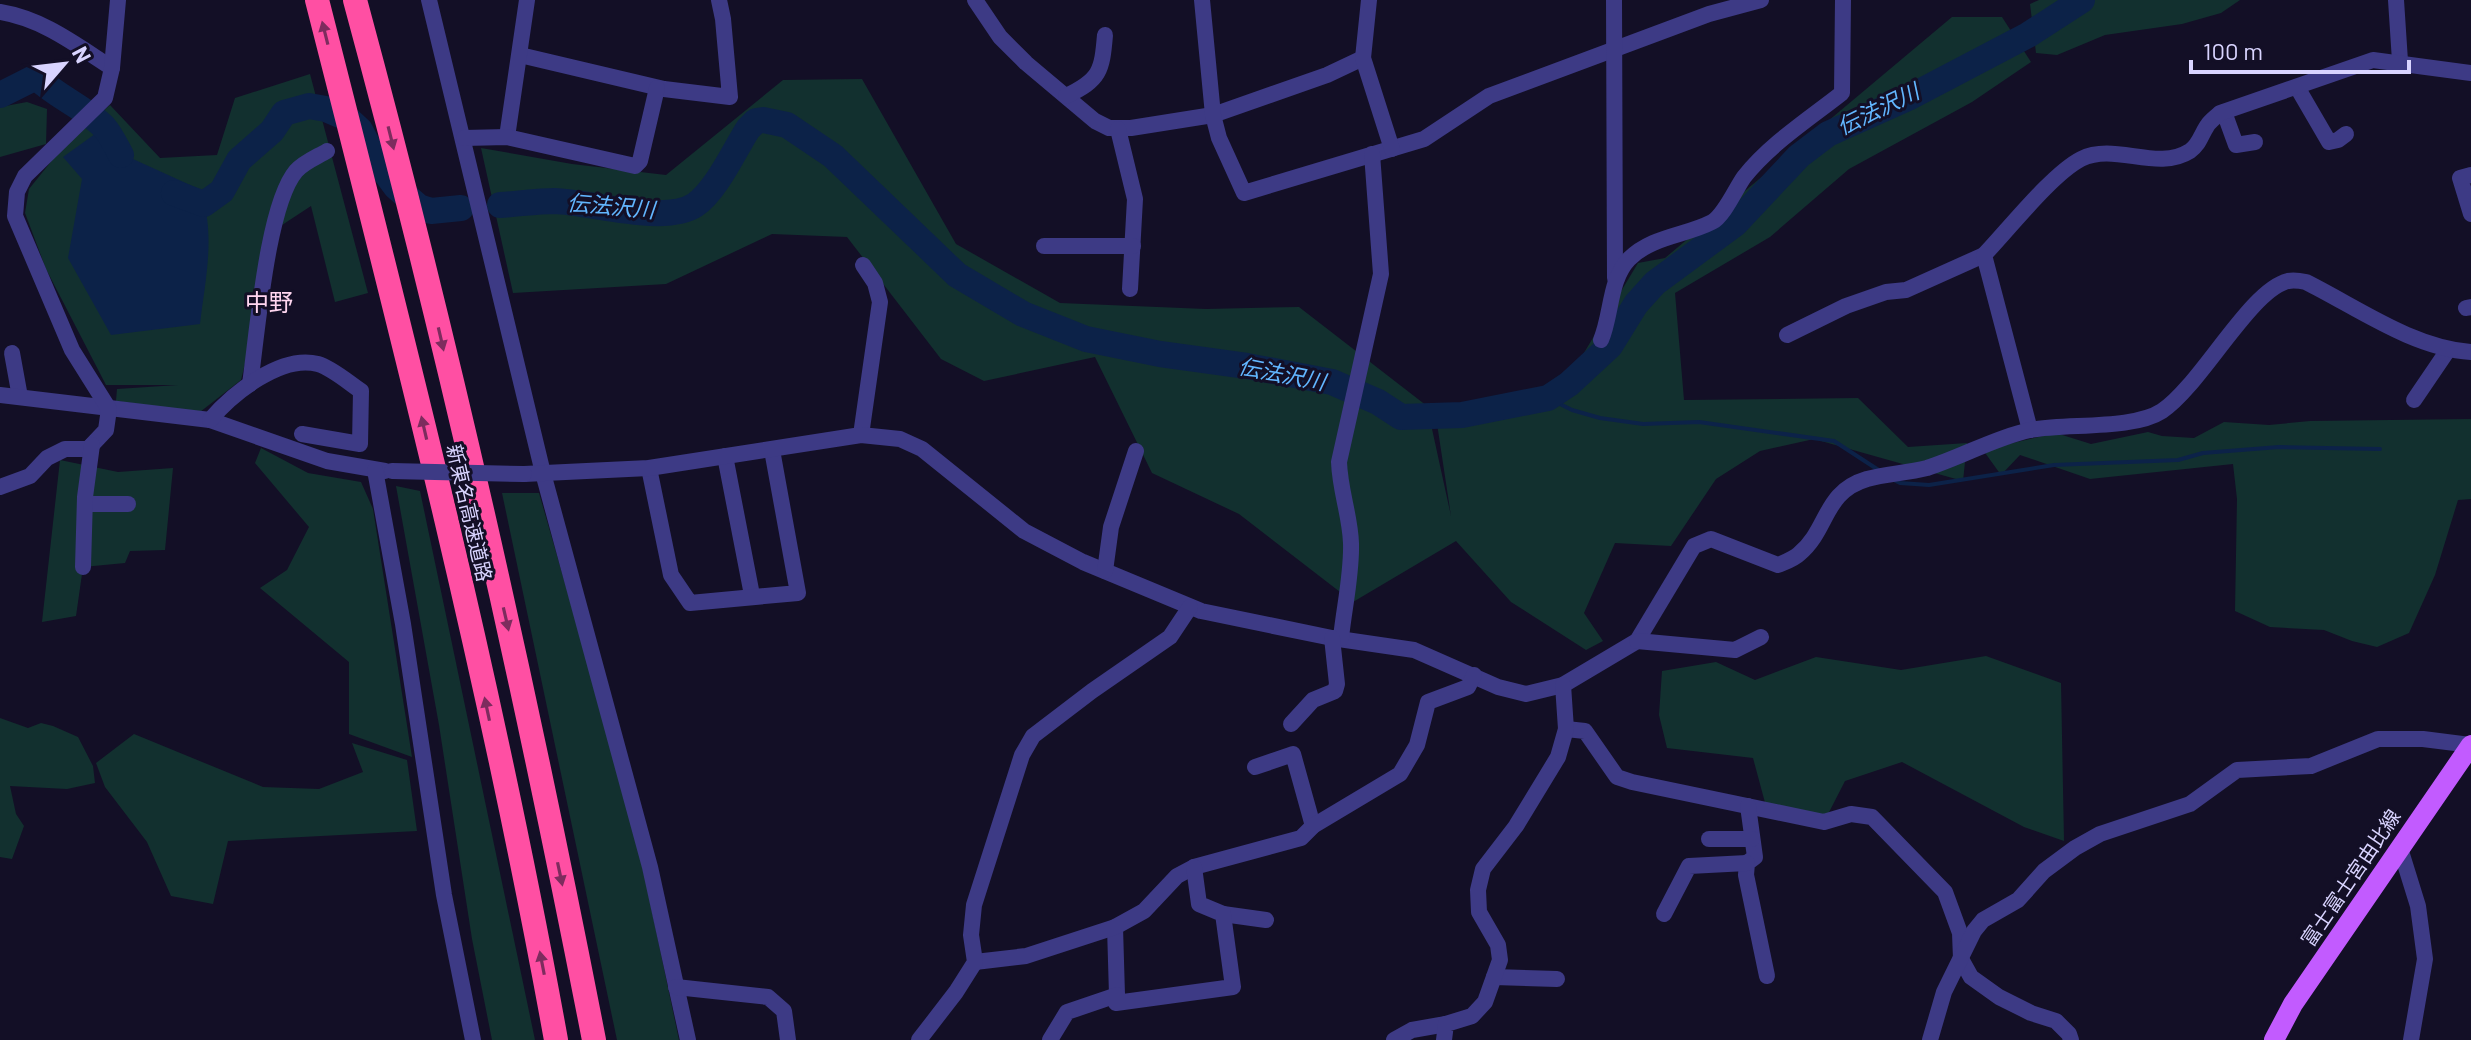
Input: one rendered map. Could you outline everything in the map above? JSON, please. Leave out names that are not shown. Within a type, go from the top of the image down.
[{"type":"highway","name":"新東名高速道路","points":[[317,0],[459,578],[556,1040]]},
{"type":"highway","name":"新東名高速道路","points":[[355,0],[423,263],[527,713],[594,1040]]},
{"type":"main road","name":"富士富士宮由比線","points":[[2274,1040],[2293,1004],[2471,745]]},
{"type":"street","points":[[0,487],[30,476],[47,458],[65,449],[88,449],[106,430],[109,409],[72,350],[15,216],[17,192],[25,176],[105,98],[112,68],[118,0]]},
{"type":"street","points":[[429,0],[543,473],[650,867],[688,1040]]},
{"type":"street","points":[[507,137],[527,0]]},
{"type":"street","points":[[520,55],[657,88],[730,97],[719,0]]},
{"type":"street","points":[[975,0],[1000,37],[1095,121],[1109,128],[1213,115],[1327,75],[1363,58]]},
{"type":"street","points":[[1202,0],[1213,115],[1219,138],[1244,193],[1424,139],[1489,96],[1709,14],[1761,0]]},
{"type":"street","points":[[1369,0],[1363,58],[1392,149]]},
{"type":"street","points":[[1614,0],[1615,288]]},
{"type":"street","points":[[1601,340],[1607,327],[1618,274],[1630,258],[1652,243],[1715,221],[1745,176],[1773,148],[1842,93],[1843,0]]},
{"type":"street","points":[[2396,0],[2400,61]]},
{"type":"street","points":[[0,12],[53,30],[112,68]]},
{"type":"street","points":[[1066,96],[1086,87],[1096,78],[1103,63],[1105,35]]},
{"type":"street","points":[[1787,335],[1846,306],[1886,292],[1906,290],[1984,255],[2045,189],[2080,160],[2103,153],[2168,159],[2187,153],[2197,146],[2208,124],[2224,112],[2373,60],[2400,61],[2471,73]]},
{"type":"street","points":[[2297,87],[2329,142],[2346,134]]},
{"type":"street","points":[[464,138],[507,137],[635,166],[640,161],[657,88]]},
{"type":"street","points":[[2224,112],[2236,145],[2255,142]]},
{"type":"street","points":[[1118,129],[1135,199],[1130,289]]},
{"type":"street","points":[[250,384],[274,225],[282,197],[295,172],[327,151]]},
{"type":"street","points":[[1291,724],[1313,700],[1335,691],[1337,684],[1336,638],[1351,547],[1349,523],[1340,490],[1339,462],[1381,274],[1372,154]]},
{"type":"street","points":[[2471,175],[2460,178],[2471,214]]},
{"type":"street","points":[[1044,246],[1133,246]]},
{"type":"street","points":[[1984,255],[2030,430]]},
{"type":"street","points":[[861,435],[880,302],[875,283],[863,265]]},
{"type":"street","points":[[0,395],[210,420],[327,461],[383,471],[524,474],[649,468],[861,435],[900,439],[922,449],[1024,531],[1105,571],[1190,607],[1336,638],[1414,650],[1498,687],[1526,694],[1563,685],[1637,641],[1694,546],[1711,539],[1778,565],[1799,554],[1812,539],[1834,499],[1846,488],[1867,479],[1926,468],[2030,430],[2142,421],[2163,410],[2188,388],[2258,301],[2274,287],[2290,280],[2306,282],[2420,342],[2448,350],[2471,352]]},
{"type":"street","points":[[2414,400],[2448,350]]},
{"type":"street","points":[[12,353],[20,397]]},
{"type":"street","points":[[210,420],[226,401],[250,384],[290,364],[318,364],[361,391],[360,444],[302,434]]},
{"type":"street","points":[[83,567],[85,504],[92,445]]},
{"type":"street","points":[[649,468],[671,575],[690,603],[798,593],[772,450]]},
{"type":"street","points":[[1105,571],[1111,527],[1136,451]]},
{"type":"street","points":[[725,456],[752,595]]},
{"type":"street","points":[[383,471],[444,895],[473,1040]]},
{"type":"street","points":[[85,504],[128,504]]},
{"type":"street","points":[[919,1040],[975,962],[971,935],[974,905],[1013,776],[1033,736],[1170,637],[1190,607]]},
{"type":"street","points":[[1637,641],[1735,650],[1761,637]]},
{"type":"street","points":[[975,962],[1026,956],[1115,927],[1144,911],[1177,876],[1194,867],[1301,838],[1313,826],[1400,774],[1417,745],[1428,702],[1468,687],[1474,675]]},
{"type":"street","points":[[1394,1040],[1412,1030],[1445,1032],[1472,1016],[1485,1002],[1500,960],[1498,945],[1479,912],[1478,890],[1483,869],[1516,826],[1558,757],[1566,729],[1563,685]]},
{"type":"street","points":[[1566,729],[1585,731],[1617,777],[1653,788],[1824,822],[1851,814],[1872,817],[1945,892],[1960,933],[1961,959],[1971,977],[1999,997],[2056,1021],[2071,1040]]},
{"type":"street","points":[[1930,1040],[1944,992],[1974,931],[1983,920],[2018,900],[2044,871],[2100,834],[2190,804],[2237,770],[2311,766],[2378,739],[2423,739],[2471,745]]},
{"type":"street","points":[[1255,767],[1293,754],[1313,826]]},
{"type":"street","points":[[1664,914],[1689,866],[1747,863],[1755,857],[1748,806]]},
{"type":"street","points":[[1709,839],[1752,839]]},
{"type":"street","points":[[2400,848],[2418,906],[2425,959],[2411,1040]]},
{"type":"street","points":[[1747,863],[1746,875],[1767,976]]},
{"type":"street","points":[[1194,867],[1199,904],[1223,914],[1266,920]]},
{"type":"street","points":[[1115,927],[1116,1003],[1233,987],[1223,914]]},
{"type":"street","points":[[1494,977],[1557,979]]},
{"type":"street","points":[[676,987],[768,997],[784,1011],[788,1040]]},
{"type":"street","points":[[1050,1040],[1067,1012],[1117,995]]},
{"type":"green space","points":[[2039,0],[2240,0],[2221,13],[2182,24],[2105,35],[2057,55],[2036,53],[2030,4]]},
{"type":"green space","points":[[1952,17],[2002,17],[2031,62],[1972,102],[1849,169],[1770,237],[1675,293],[1684,400],[1858,398],[1908,447],[1967,443],[1963,481],[1814,439],[1760,451],[1716,479],[1671,546],[1615,543],[1584,613],[1603,641],[1586,650],[1511,602],[1456,541],[1353,602],[1239,514],[1152,473],[1095,357],[984,381],[941,359],[847,237],[772,234],[666,284],[513,293],[481,148],[572,164],[666,175],[783,80],[862,79],[956,244],[1060,303],[1206,309],[1299,307],[1427,406],[1451,516],[1436,417],[1555,401],[1638,263],[1665,258]]},
{"type":"green space","points":[[310,74],[368,293],[335,302],[311,206],[279,227],[241,380],[200,412],[116,401],[117,389],[178,385],[106,385],[46,269],[25,213],[29,189],[66,143],[110,105],[160,158],[217,155],[235,98]]},
{"type":"green space","points":[[27,102],[47,109],[46,144],[0,157],[0,107]]},
{"type":"green space","points":[[2471,419],[2471,499],[2458,500],[2435,575],[2409,633],[2377,647],[2324,630],[2270,627],[2235,611],[2237,499],[2233,464],[2090,479],[2020,455],[2001,475],[1983,450],[2056,433],[2091,444],[2148,432],[2194,438],[2224,422],[2269,425],[2310,421]]},
{"type":"green space","points":[[261,448],[308,473],[361,482],[373,509],[412,757],[349,734],[349,662],[260,588],[287,570],[309,527],[255,463]]},
{"type":"green space","points":[[60,460],[118,472],[173,468],[165,550],[130,551],[125,563],[83,567],[76,616],[42,622]]},
{"type":"green space","points":[[396,486],[420,491],[535,1040],[492,1040],[472,939],[439,725]]},
{"type":"green space","points":[[502,493],[539,493],[632,816],[679,1040],[617,1040]]},
{"type":"green space","points":[[1986,656],[2061,683],[2064,841],[2024,827],[1902,762],[1845,781],[1824,822],[1767,810],[1753,758],[1667,748],[1659,715],[1662,671],[1716,662],[1755,680],[1816,657],[1901,670]]},
{"type":"green space","points":[[0,718],[28,728],[41,723],[78,737],[93,766],[95,783],[67,789],[10,786],[16,814],[24,826],[12,859],[0,857]]},
{"type":"green space","points":[[134,734],[263,787],[319,789],[363,772],[352,743],[407,760],[417,831],[228,841],[213,904],[171,896],[147,842],[105,787],[96,763]]},
{"type":"water","points":[[113,121],[133,159],[199,189],[209,238],[200,324],[111,335],[68,258],[82,179],[63,157]]},
{"type":"waterway","name":"伝法沢川","points":[[500,205],[555,201],[647,213],[682,211],[703,199],[756,121],[787,125],[833,156],[957,275],[1023,314],[1086,339],[1332,382],[1378,402],[1401,417],[1462,415],[1548,398],[1569,384],[1610,346],[1636,304],[1655,283],[1735,224],[1799,156],[1828,134],[1908,98],[2028,35],[2082,0]]},
{"type":"waterway","name":"伝法沢川","points":[[0,95],[36,77],[104,127],[121,155]]},
{"type":"waterway","name":"伝法沢川","points":[[174,193],[204,204],[222,191],[239,160],[272,131],[284,113],[309,106],[347,118],[360,130],[376,160],[396,187],[419,207],[431,211],[461,208]]},
{"type":"waterway","points":[[1548,398],[1572,410],[1600,418],[1643,424],[1699,422],[1834,441],[1880,471]]},
{"type":"waterway","points":[[1894,480],[1929,485],[2054,465],[2178,460],[2203,453],[2279,447],[2380,449]]},
{"type":"district","name":"中野","points":[[269,303]]}]
